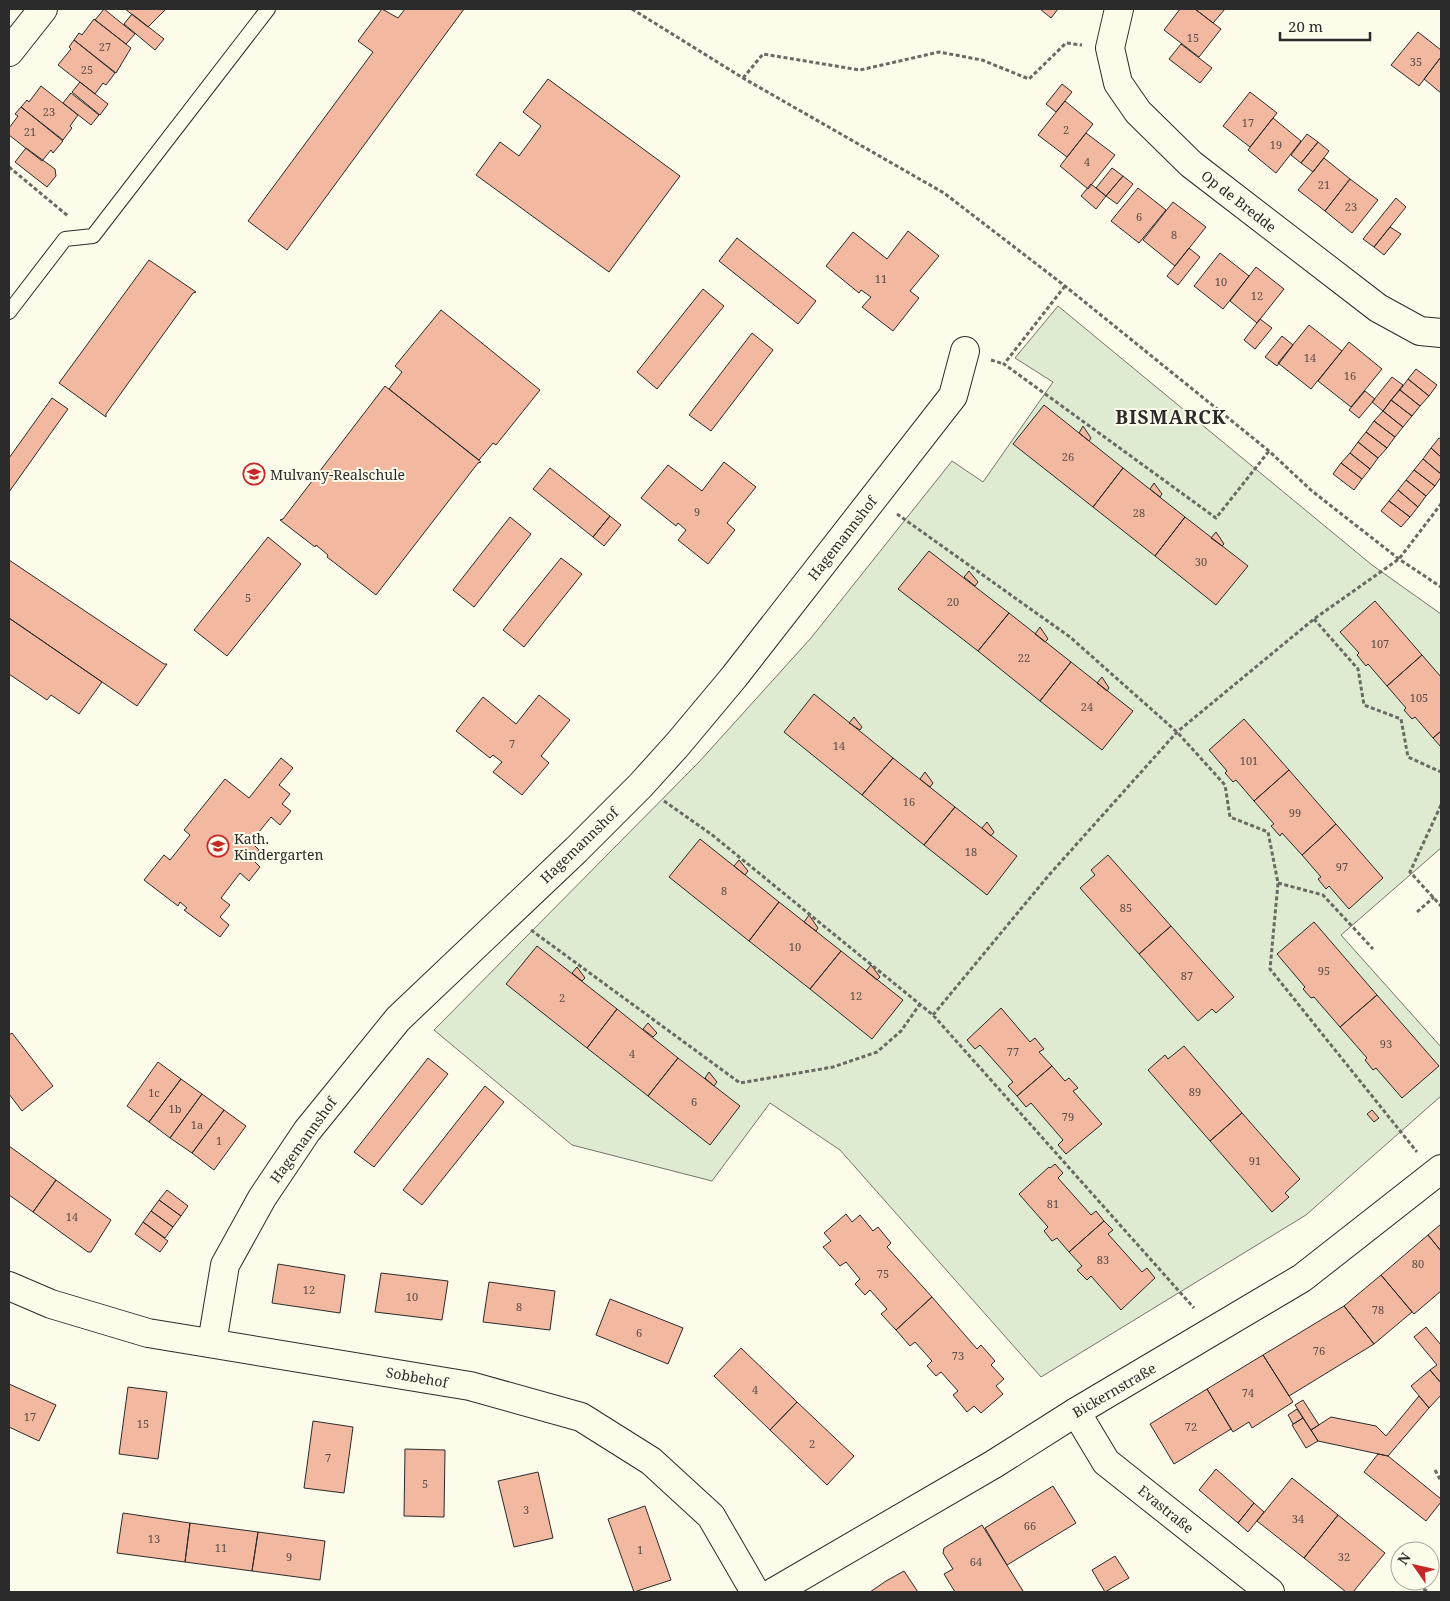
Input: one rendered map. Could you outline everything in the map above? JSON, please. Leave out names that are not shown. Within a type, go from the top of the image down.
[{"type":"street","points":[[9,52],[43,9]]},
{"type":"street","name":"Op de Bredde","points":[[1119,9],[1110,48],[1118,83],[1138,112],[1191,164],[1378,308],[1420,331],[1441,333]]},
{"type":"street","name":"Hagemannshof","points":[[212,1343],[225,1265],[262,1198],[307,1131],[398,1019],[641,785],[734,677],[953,396],[965,351]]},
{"type":"street","name":"Bickernstraße","points":[[774,1592],[994,1464],[1076,1412],[1302,1278],[1438,1172]]},
{"type":"street","name":"Sobbehof","points":[[9,1286],[51,1304],[148,1333],[470,1386],[581,1417],[651,1461],[711,1516],[755,1592]]},
{"type":"street","name":"Evastraße","points":[[1076,1412],[1106,1462],[1270,1592]]},
{"type":"lane","points":[[9,312],[65,239],[93,236],[268,9]]},
{"type":"path","points":[[632,9],[743,78],[944,193],[1065,286],[1269,451],[1312,491],[1399,559],[1441,587]]},
{"type":"path","points":[[743,78],[763,54],[860,70],[939,52],[982,60],[1028,79],[1066,43],[1110,48]]},
{"type":"path","points":[[9,167],[93,236]]},
{"type":"path","points":[[1065,286],[1004,364],[1216,518],[1269,451]]},
{"type":"path","points":[[874,498],[1070,638],[1177,732],[1225,785],[1230,817],[1268,832],[1278,883],[1270,969],[1438,1172]]},
{"type":"path","points":[[933,1015],[1049,875],[1177,732],[1314,619],[1399,559],[1441,504]]},
{"type":"path","points":[[1314,619],[1358,669],[1364,705],[1402,718],[1408,758],[1441,772]]},
{"type":"path","points":[[641,785],[711,834],[933,1015],[1215,1331]]},
{"type":"path","points":[[1441,805],[1410,872],[1441,906]]},
{"type":"path","points":[[1278,883],[1323,895],[1373,949]]},
{"type":"path","points":[[1417,912],[1434,897]]},
{"type":"path","points":[[508,913],[740,1083],[834,1067],[877,1052],[901,1031],[920,1004]]},
{"type":"path","points":[[1435,1470],[1441,1481]]},
{"type":"green space","points":[[1058,306],[1372,565],[1441,614],[1441,848],[1341,935],[1441,1047],[1441,1096],[1306,1215],[1041,1377],[840,1150],[770,1103],[712,1181],[572,1145],[434,1030],[699,762],[811,638],[952,461],[983,482],[1053,382],[1015,358]]},
{"type":"building","points":[[104,9],[135,34],[126,44],[95,20]]},
{"type":"building","points":[[125,9],[166,9],[148,27]]},
{"type":"building","points":[[382,9],[398,18],[405,9],[464,9],[287,250],[248,221],[373,52],[358,41]]},
{"type":"building","points":[[1040,9],[1058,9],[1051,18]]},
{"type":"building","points":[[1180,9],[1195,9],[1221,29],[1199,57],[1164,30]]},
{"type":"building","points":[[1195,9],[1225,9],[1213,23]]},
{"type":"building","points":[[132,14],[164,39],[155,50],[124,24]]},
{"type":"building","points":[[94,19],[131,48],[116,73],[74,40],[79,33],[82,35]]},
{"type":"building","points":[[1418,32],[1441,50],[1441,57],[1419,86],[1391,65]]},
{"type":"building","points":[[74,40],[115,73],[106,85],[103,83],[95,94],[58,65],[71,49],[69,47]]},
{"type":"building","points":[[1181,44],[1212,68],[1200,83],[1169,59]]},
{"type":"building","points":[[1441,57],[1441,93],[1424,79]]},
{"type":"building","points":[[548,79],[680,176],[609,272],[476,175],[500,142],[519,156],[541,126],[523,112]]},
{"type":"building","points":[[80,82],[108,104],[100,115],[72,92]]},
{"type":"building","points":[[1062,84],[1072,92],[1056,112],[1046,104]]},
{"type":"building","points":[[41,86],[78,115],[70,126],[72,128],[63,140],[21,107],[27,100],[29,102]]},
{"type":"building","points":[[1250,92],[1277,113],[1250,147],[1223,126]]},
{"type":"building","points":[[71,93],[99,115],[91,125],[63,103]]},
{"type":"building","points":[[1065,101],[1093,124],[1067,157],[1038,135]]},
{"type":"building","points":[[21,107],[63,141],[53,153],[51,150],[42,161],[9,135],[9,128],[18,116],[15,114]]},
{"type":"building","points":[[1273,118],[1301,141],[1276,173],[1248,150]]},
{"type":"building","points":[[1086,133],[1115,155],[1088,189],[1060,166]]},
{"type":"building","points":[[1307,134],[1318,142],[1301,163],[1291,155]]},
{"type":"building","points":[[1318,142],[1329,151],[1313,172],[1301,163]]},
{"type":"building","points":[[26,148],[55,169],[56,176],[47,187],[15,162]]},
{"type":"building","points":[[1324,158],[1350,179],[1325,211],[1298,190]]},
{"type":"building","points":[[1112,168],[1123,176],[1106,196],[1096,188]]},
{"type":"building","points":[[1123,176],[1133,184],[1117,204],[1106,196]]},
{"type":"building","points":[[1350,179],[1378,200],[1352,233],[1325,211]]},
{"type":"building","points":[[1091,184],[1106,196],[1096,209],[1081,196]]},
{"type":"building","points":[[1138,188],[1166,210],[1139,243],[1111,221]]},
{"type":"building","points":[[1396,198],[1406,207],[1374,247],[1363,239]]},
{"type":"building","points":[[1173,202],[1206,227],[1175,266],[1143,240]]},
{"type":"building","points":[[1390,227],[1401,234],[1384,255],[1374,247]]},
{"type":"building","points":[[908,231],[939,256],[910,291],[919,298],[893,331],[862,307],[871,297],[861,290],[859,293],[826,266],[853,232],[887,259]]},
{"type":"building","points":[[737,238],[816,301],[798,324],[719,261]]},
{"type":"building","points":[[1189,248],[1200,257],[1178,285],[1167,276]]},
{"type":"building","points":[[1220,253],[1249,276],[1223,309],[1194,286]]},
{"type":"building","points":[[149,260],[196,292],[193,293],[106,414],[106,417],[59,383]]},
{"type":"building","points":[[1256,267],[1284,289],[1257,323],[1230,301]]},
{"type":"building","points":[[703,289],[724,306],[657,389],[637,372]]},
{"type":"building","points":[[441,310],[540,390],[496,445],[493,443],[479,460],[389,389],[402,372],[395,366]]},
{"type":"building","points":[[1260,319],[1272,328],[1255,349],[1244,340]]},
{"type":"building","points":[[1309,325],[1342,351],[1311,389],[1278,363]]},
{"type":"building","points":[[752,333],[773,350],[711,431],[689,415]]},
{"type":"building","points":[[1282,336],[1293,345],[1277,366],[1265,357]]},
{"type":"building","points":[[1349,342],[1382,369],[1351,407],[1318,381]]},
{"type":"building","points":[[1416,369],[1437,385],[1429,396],[1408,379]]},
{"type":"building","points":[[1392,377],[1403,385],[1383,411],[1372,402]]},
{"type":"building","points":[[1408,379],[1429,396],[1420,406],[1400,390]]},
{"type":"building","points":[[385,386],[481,462],[478,463],[376,595],[327,557],[328,555],[316,545],[315,547],[280,520],[283,519]]},
{"type":"building","points":[[1400,390],[1420,406],[1412,416],[1391,400]]},
{"type":"building","points":[[1365,391],[1375,399],[1359,418],[1349,410]]},
{"type":"building","points":[[52,398],[68,409],[9,492],[9,458]]},
{"type":"building","points":[[1391,400],[1412,416],[1403,427],[1383,411]]},
{"type":"building","points":[[1044,405],[1123,468],[1093,507],[1013,444]]},
{"type":"building","points":[[1383,411],[1403,427],[1395,437],[1374,421]]},
{"type":"building","points":[[1374,421],[1395,437],[1387,448],[1366,432]]},
{"type":"building","points":[[1083,426],[1091,438],[1089,441],[1079,433]]},
{"type":"building","points":[[1366,432],[1387,448],[1378,458],[1358,442]]},
{"type":"building","points":[[1439,438],[1441,439],[1441,457],[1431,448]]},
{"type":"building","points":[[1358,442],[1378,458],[1370,469],[1350,453]]},
{"type":"building","points":[[1431,448],[1441,457],[1441,474],[1423,459]]},
{"type":"building","points":[[1350,453],[1370,469],[1362,479],[1341,463]]},
{"type":"building","points":[[1423,459],[1441,474],[1435,486],[1414,470]]},
{"type":"building","points":[[724,462],[756,487],[727,523],[735,530],[708,564],[678,540],[686,530],[678,523],[676,526],[641,498],[668,465],[702,491]]},
{"type":"building","points":[[1341,463],[1362,479],[1354,490],[1333,474]]},
{"type":"building","points":[[550,468],[610,516],[593,537],[533,489]]},
{"type":"building","points":[[1123,468],[1185,517],[1155,556],[1093,507]]},
{"type":"building","points":[[1414,470],[1435,486],[1426,496],[1406,480]]},
{"type":"building","points":[[1406,480],[1426,496],[1418,507],[1398,490]]},
{"type":"building","points":[[1154,483],[1162,494],[1160,497],[1150,489]]},
{"type":"building","points":[[1398,490],[1418,507],[1410,517],[1389,501]]},
{"type":"building","points":[[1389,501],[1410,517],[1401,527],[1381,511]]},
{"type":"building","points":[[610,516],[621,525],[604,546],[593,537]]},
{"type":"building","points":[[510,517],[531,534],[474,607],[453,590]]},
{"type":"building","points":[[1185,517],[1248,566],[1216,605],[1155,556]]},
{"type":"building","points":[[1216,532],[1224,544],[1222,546],[1211,538]]},
{"type":"building","points":[[268,537],[301,564],[227,656],[194,630]]},
{"type":"building","points":[[929,551],[1009,613],[978,651],[898,589]]},
{"type":"building","points":[[561,558],[582,574],[524,647],[503,630]]},
{"type":"building","points":[[9,560],[164,664],[167,664],[137,706],[9,618]]},
{"type":"building","points":[[969,571],[978,582],[975,586],[964,577]]},
{"type":"building","points":[[1375,601],[1422,655],[1387,686],[1368,664],[1366,666],[1357,655],[1359,653],[1340,632]]},
{"type":"building","points":[[1009,613],[1071,662],[1040,701],[978,651]]},
{"type":"building","points":[[9,618],[102,682],[79,714],[51,695],[47,700],[9,674]]},
{"type":"building","points":[[1040,627],[1048,639],[1045,642],[1035,634]]},
{"type":"building","points":[[1422,655],[1441,677],[1441,731],[1433,738],[1415,717],[1412,719],[1404,710],[1406,708],[1387,686]]},
{"type":"building","points":[[1071,662],[1133,711],[1102,750],[1040,701]]},
{"type":"building","points":[[1102,677],[1109,688],[1107,691],[1097,683]]},
{"type":"building","points":[[814,694],[893,758],[862,795],[784,732]]},
{"type":"building","points":[[539,695],[570,720],[541,756],[549,763],[522,795],[493,772],[502,762],[493,755],[490,758],[456,731],[483,697],[516,724]]},
{"type":"building","points":[[854,717],[862,727],[860,730],[849,723]]},
{"type":"building","points":[[1244,719],[1289,770],[1254,801],[1236,780],[1233,782],[1225,773],[1227,771],[1209,750]]},
{"type":"building","points":[[1441,731],[1441,747],[1433,738]]},
{"type":"building","name":"Kath. Kindergarten","points":[[281,758],[293,768],[279,785],[290,794],[282,804],[291,811],[280,825],[271,817],[251,842],[259,850],[252,859],[260,867],[249,881],[240,873],[221,898],[230,905],[220,917],[229,925],[220,937],[184,910],[187,908],[180,902],[178,906],[144,880],[164,855],[170,860],[190,835],[184,830],[225,779],[249,798]]},
{"type":"building","points":[[893,758],[955,807],[924,845],[862,795]]},
{"type":"building","points":[[1289,770],[1336,824],[1302,855],[1282,833],[1280,836],[1271,826],[1274,824],[1254,801]]},
{"type":"building","points":[[925,772],[933,783],[930,787],[920,779]]},
{"type":"building","points":[[955,807],[1017,856],[987,895],[924,845]]},
{"type":"building","points":[[987,822],[994,832],[991,836],[982,828]]},
{"type":"building","points":[[1336,824],[1383,878],[1349,909],[1329,886],[1326,889],[1318,879],[1321,877],[1302,855]]},
{"type":"building","points":[[700,839],[779,902],[749,941],[669,877]]},
{"type":"building","points":[[1108,855],[1171,926],[1139,954],[1080,888],[1095,875],[1091,870]]},
{"type":"building","points":[[739,860],[748,871],[745,875],[734,866]]},
{"type":"building","points":[[779,902],[841,951],[810,989],[749,941]]},
{"type":"building","points":[[809,915],[818,928],[816,931],[804,922]]},
{"type":"building","points":[[1314,922],[1377,995],[1340,1027],[1314,997],[1311,998],[1303,989],[1305,987],[1277,954]]},
{"type":"building","points":[[1171,926],[1234,997],[1216,1013],[1212,1009],[1198,1021],[1139,954]]},
{"type":"building","points":[[537,946],[617,1009],[587,1048],[506,984]]},
{"type":"building","points":[[841,951],[903,1000],[872,1039],[810,989]]},
{"type":"building","points":[[871,965],[880,977],[877,980],[866,971]]},
{"type":"building","points":[[577,967],[585,978],[582,981],[572,973]]},
{"type":"building","points":[[1377,995],[1439,1066],[1402,1098],[1376,1068],[1373,1070],[1365,1060],[1367,1058],[1340,1027]]},
{"type":"building","points":[[1001,1008],[1030,1042],[1035,1038],[1044,1049],[1039,1052],[1052,1066],[1017,1096],[1008,1086],[1013,1082],[980,1045],[975,1049],[967,1040]]},
{"type":"building","points":[[617,1009],[678,1058],[648,1096],[587,1048]]},
{"type":"building","points":[[648,1023],[657,1033],[653,1037],[643,1029]]},
{"type":"building","points":[[12,1033],[53,1086],[22,1111],[9,1094],[9,1035]]},
{"type":"building","points":[[1184,1046],[1242,1113],[1210,1141],[1148,1070],[1165,1055],[1168,1059]]},
{"type":"building","points":[[428,1058],[448,1074],[374,1167],[354,1152]]},
{"type":"building","points":[[678,1058],[740,1106],[710,1145],[648,1096]]},
{"type":"building","points":[[158,1062],[181,1079],[149,1122],[127,1106]]},
{"type":"building","points":[[1052,1066],[1065,1081],[1069,1078],[1078,1088],[1073,1091],[1102,1124],[1066,1154],[1058,1145],[1063,1140],[1031,1103],[1026,1107],[1017,1096]]},
{"type":"building","points":[[709,1072],[717,1082],[714,1086],[705,1078]]},
{"type":"building","points":[[181,1079],[202,1094],[170,1138],[149,1122]]},
{"type":"building","points":[[485,1086],[504,1102],[422,1205],[403,1190]]},
{"type":"building","points":[[202,1094],[224,1110],[192,1153],[170,1138]]},
{"type":"building","points":[[224,1110],[246,1126],[214,1170],[192,1153]]},
{"type":"building","points":[[1372,1110],[1379,1118],[1374,1122],[1367,1114]]},
{"type":"building","points":[[1242,1113],[1300,1179],[1285,1193],[1289,1197],[1272,1212],[1210,1141]]},
{"type":"building","points":[[9,1146],[56,1180],[33,1212],[9,1195]]},
{"type":"building","points":[[1055,1164],[1063,1173],[1058,1178],[1091,1215],[1096,1211],[1104,1221],[1069,1252],[1057,1238],[1052,1241],[1044,1231],[1048,1227],[1019,1194],[1049,1167]]},
{"type":"building","points":[[56,1180],[111,1220],[91,1252],[88,1252],[33,1212]]},
{"type":"building","points":[[167,1190],[188,1206],[181,1216],[159,1200]]},
{"type":"building","points":[[159,1200],[181,1216],[173,1227],[151,1211]]},
{"type":"building","points":[[151,1211],[173,1227],[165,1238],[143,1222]]},
{"type":"building","points":[[846,1214],[852,1222],[860,1215],[873,1231],[878,1227],[891,1243],[887,1247],[932,1297],[896,1330],[881,1314],[887,1309],[870,1290],[865,1295],[855,1284],[860,1279],[846,1262],[840,1266],[823,1247],[831,1241],[824,1233]]},
{"type":"building","points":[[1104,1221],[1113,1230],[1108,1234],[1142,1272],[1147,1268],[1155,1278],[1121,1310],[1091,1276],[1087,1280],[1077,1270],[1082,1266],[1069,1252]]},
{"type":"building","points":[[143,1222],[168,1241],[160,1252],[135,1234]]},
{"type":"building","points":[[1441,1224],[1441,1251],[1428,1235]]},
{"type":"building","points":[[1428,1235],[1441,1251],[1441,1291],[1414,1314],[1381,1275]]},
{"type":"building","points":[[278,1264],[345,1275],[340,1313],[272,1303]]},
{"type":"building","points":[[381,1273],[448,1281],[442,1320],[375,1312]]},
{"type":"building","points":[[1381,1275],[1412,1312],[1374,1344],[1344,1306]]},
{"type":"building","points":[[489,1282],[555,1291],[550,1330],[483,1322]]},
{"type":"building","points":[[932,1297],[977,1349],[981,1345],[995,1361],[991,1365],[1004,1379],[996,1386],[1003,1394],[981,1413],[974,1406],[967,1412],[953,1395],[958,1391],[941,1372],[936,1376],[927,1366],[932,1361],[915,1342],[910,1346],[896,1330]]},
{"type":"building","points":[[610,1299],[683,1328],[668,1364],[596,1335]]},
{"type":"building","points":[[1344,1306],[1374,1344],[1289,1396],[1263,1355]]},
{"type":"building","points":[[1426,1327],[1441,1345],[1441,1383],[1430,1370],[1437,1365],[1414,1337]]},
{"type":"building","points":[[741,1348],[797,1402],[770,1430],[714,1376]]},
{"type":"building","points":[[1263,1355],[1293,1402],[1252,1428],[1249,1422],[1233,1432],[1207,1389]]},
{"type":"building","points":[[1430,1370],[1441,1383],[1441,1395],[1429,1408],[1411,1386]]},
{"type":"building","points":[[9,1384],[56,1405],[39,1441],[9,1427]]},
{"type":"building","points":[[128,1387],[167,1392],[158,1459],[119,1454]]},
{"type":"building","points":[[1207,1389],[1231,1429],[1174,1464],[1150,1424]]},
{"type":"building","points":[[1419,1396],[1429,1408],[1388,1456],[1318,1441],[1311,1430],[1331,1417],[1376,1426],[1386,1436]]},
{"type":"building","points":[[1303,1400],[1319,1425],[1311,1430],[1295,1405]]},
{"type":"building","points":[[797,1402],[854,1456],[827,1485],[770,1430]]},
{"type":"building","points":[[1297,1409],[1303,1418],[1293,1424],[1288,1415]]},
{"type":"building","points":[[1303,1418],[1318,1441],[1306,1448],[1292,1425]]},
{"type":"building","points":[[313,1421],[353,1427],[344,1493],[304,1488]]},
{"type":"building","points":[[405,1449],[445,1450],[444,1517],[404,1516]]},
{"type":"building","points":[[1378,1454],[1388,1456],[1441,1499],[1441,1502],[1426,1521],[1364,1472]]},
{"type":"building","points":[[1216,1469],[1254,1503],[1238,1523],[1199,1490]]},
{"type":"building","points":[[538,1472],[553,1538],[514,1547],[498,1481]]},
{"type":"building","points":[[1292,1478],[1338,1515],[1304,1558],[1257,1521]]},
{"type":"building","points":[[1053,1486],[1076,1523],[1007,1565],[985,1528]]},
{"type":"building","points":[[1254,1503],[1264,1512],[1248,1532],[1238,1523]]},
{"type":"building","points":[[645,1506],[671,1580],[634,1592],[608,1519]]},
{"type":"building","points":[[123,1513],[190,1523],[185,1562],[117,1553]]},
{"type":"building","points":[[1338,1515],[1385,1553],[1353,1592],[1346,1592],[1304,1558]]},
{"type":"building","points":[[190,1523],[258,1532],[252,1571],[185,1562]]},
{"type":"building","points":[[982,1525],[1022,1592],[955,1592],[944,1574],[953,1569],[943,1553],[944,1548]]},
{"type":"building","points":[[258,1532],[325,1541],[320,1580],[252,1571]]},
{"type":"building","points":[[1115,1556],[1129,1578],[1105,1592],[1092,1570]]},
{"type":"building","points":[[904,1571],[918,1592],[870,1592],[886,1581]]},
{"type":"place","name":"Mulvany-Realschule","points":[[254,474]]},
{"type":"place","name":"Kath. Kindergarten","points":[[218,846]]},
{"type":"district","name":"BISMARCK","points":[[1171,417]]}]
